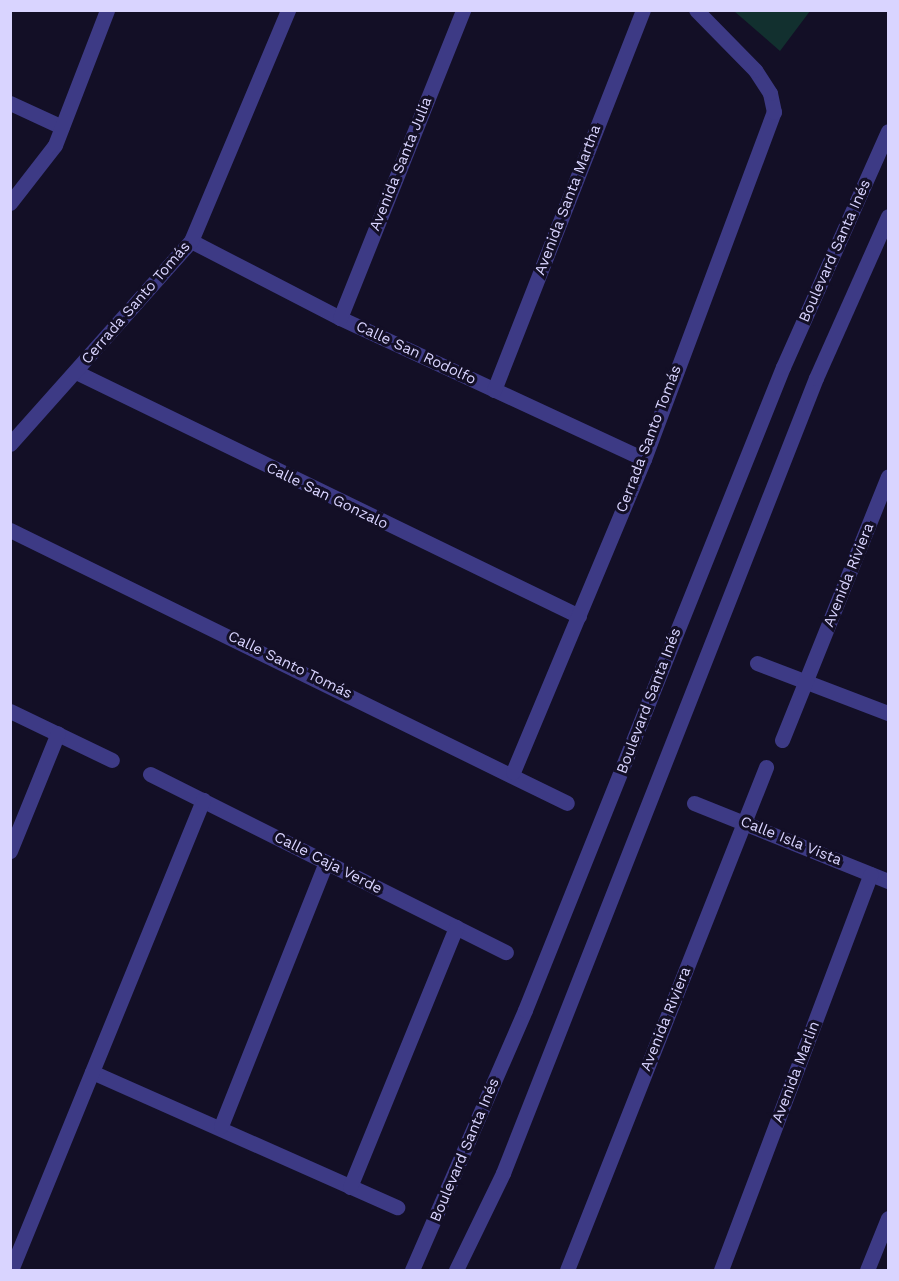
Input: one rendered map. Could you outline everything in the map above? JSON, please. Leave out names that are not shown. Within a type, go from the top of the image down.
[{"type":"street","points":[[10,203],[46,159],[62,127],[107,10]]},
{"type":"street","name":"Cerrada Santo Tomás","points":[[10,444],[191,241],[288,10]]},
{"type":"street","name":"Avenida Santa Julia","points":[[340,318],[463,10]]},
{"type":"street","name":"Avenida Santa Martha","points":[[494,390],[643,10]]},
{"type":"street","name":"Cerrada Santo Tomás","points":[[513,772],[644,459],[774,102],[755,70],[696,10]]},
{"type":"street","points":[[10,104],[62,127]]},
{"type":"street","name":"Boulevard Santa Inés","points":[[412,1270],[525,1010],[783,367],[888,131]]},
{"type":"street","points":[[456,1270],[503,1173],[812,389],[888,216]]},
{"type":"street","name":"Calle San Rodolfo","points":[[191,241],[340,318],[644,459]]},
{"type":"street","name":"Calle San Gonzalo","points":[[76,372],[579,616]]},
{"type":"street","name":"Avenida Riviera","points":[[782,740],[888,476]]},
{"type":"street","name":"Calle Santo Tomás","points":[[10,530],[513,772],[567,802]]},
{"type":"street","points":[[757,663],[807,680],[888,713]]},
{"type":"street","points":[[10,711],[111,760]]},
{"type":"street","points":[[10,851],[58,733]]},
{"type":"street","name":"Avenida Riviera","points":[[567,1270],[766,767]]},
{"type":"street","name":"Calle Caja Verde","points":[[150,774],[506,952]]},
{"type":"street","points":[[11,1270],[203,800]]},
{"type":"street","name":"Calle Isla Vista","points":[[694,802],[888,881]]},
{"type":"street","points":[[221,1126],[326,862]]},
{"type":"street","name":"Avenida Marlin","points":[[721,1270],[871,874]]},
{"type":"street","points":[[350,1187],[456,927]]},
{"type":"street","points":[[92,1072],[221,1126],[396,1207]]},
{"type":"street","points":[[867,1270],[888,1218]]},
{"type":"green space","points":[[734,11],[810,11],[780,51]]}]
